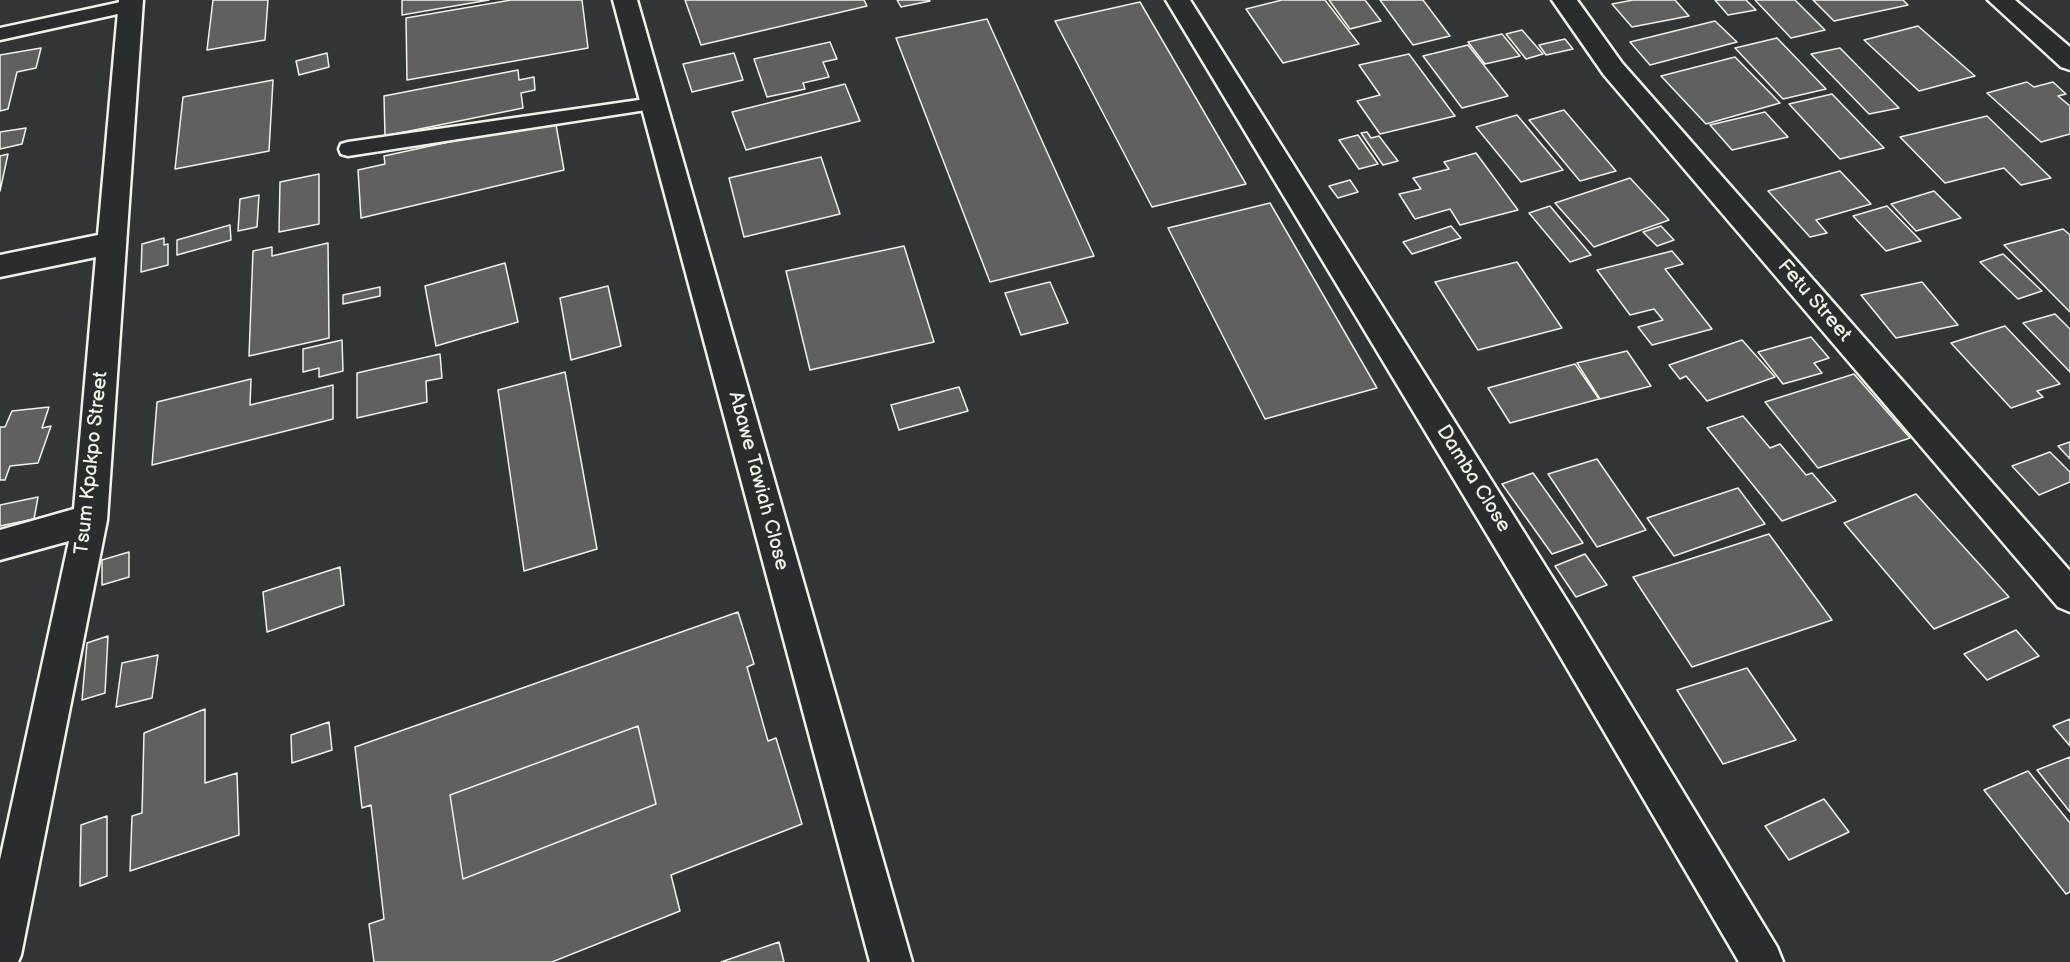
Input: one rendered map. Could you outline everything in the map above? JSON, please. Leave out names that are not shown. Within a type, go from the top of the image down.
[{"type":"street","name":"Abawe Tawiah Close","points":[[625,0],[891,962]]},
{"type":"street","name":"Damba Close","points":[[1178,0],[1566,632],[1762,962]]},
{"type":"street","name":"Fetu Street","points":[[1564,0],[1613,69],[2070,596]]},
{"type":"street","points":[[2000,0],[2070,61]]},
{"type":"street","name":"Tsum Kpakpo Street","points":[[0,955],[90,520],[130,3]]},
{"type":"street","points":[[0,266],[113,243]]},
{"type":"street","points":[[0,545],[90,520]]},
{"type":"lane","points":[[0,34],[130,3]]},
{"type":"lane","points":[[348,149],[653,104]]},
{"type":"building","points":[[213,0],[268,0],[265,40],[207,50]]},
{"type":"building","points":[[402,0],[489,0],[402,15]]},
{"type":"building","points":[[511,0],[582,0],[588,48],[407,80],[406,18]]},
{"type":"building","points":[[685,0],[864,0],[867,6],[701,45]]},
{"type":"building","points":[[897,0],[929,0],[930,1],[901,7]]},
{"type":"building","points":[[1282,0],[1325,0],[1359,44],[1283,63],[1246,9]]},
{"type":"building","points":[[1329,0],[1365,0],[1381,21],[1350,29]]},
{"type":"building","points":[[1380,0],[1423,0],[1450,36],[1413,45]]},
{"type":"building","points":[[1633,0],[1675,0],[1689,16],[1632,27],[1612,4]]},
{"type":"building","points":[[1715,0],[1746,0],[1756,10],[1728,15]]},
{"type":"building","points":[[1755,0],[1795,0],[1825,30],[1791,38]]},
{"type":"building","points":[[1813,0],[1903,0],[1908,5],[1834,21]]},
{"type":"building","points":[[1140,2],[1246,184],[1152,207],[1055,21]]},
{"type":"building","points":[[987,19],[1094,256],[990,282],[896,38]]},
{"type":"building","points":[[1715,21],[1737,42],[1650,65],[1630,42]]},
{"type":"building","points":[[1918,26],[1975,76],[1919,91],[1864,40]]},
{"type":"building","points":[[1522,30],[1543,54],[1526,59],[1506,34]]},
{"type":"building","points":[[1502,34],[1520,56],[1485,64],[1468,42]]},
{"type":"building","points":[[1777,38],[1826,89],[1783,99],[1735,48]]},
{"type":"building","points":[[1565,39],[1573,49],[1546,55],[1539,45]]},
{"type":"building","points":[[830,42],[837,59],[823,62],[829,77],[803,83],[805,89],[767,97],[754,59]]},
{"type":"building","points":[[1468,45],[1508,96],[1462,108],[1423,56]]},
{"type":"building","points":[[41,48],[36,68],[17,72],[8,109],[0,111],[0,55]]},
{"type":"building","points":[[1840,48],[1899,108],[1869,114],[1811,54]]},
{"type":"building","points":[[327,53],[329,67],[299,75],[296,61]]},
{"type":"building","points":[[734,53],[743,80],[692,92],[683,64]]},
{"type":"building","points":[[1409,54],[1455,116],[1380,134],[1357,101],[1380,95],[1359,65]]},
{"type":"building","points":[[1735,57],[1780,103],[1706,124],[1661,76]]},
{"type":"building","points":[[518,70],[519,80],[534,77],[535,90],[521,93],[523,108],[385,136],[384,96]]},
{"type":"building","points":[[273,80],[269,151],[175,169],[183,97]]},
{"type":"building","points":[[2027,82],[2034,87],[2053,82],[2066,94],[2058,96],[2070,106],[2070,134],[2041,142],[1987,93]]},
{"type":"building","points":[[845,84],[860,121],[746,150],[732,112]]},
{"type":"building","points":[[1832,94],[1884,148],[1840,159],[1789,104]]},
{"type":"building","points":[[1564,110],[1616,171],[1580,181],[1529,120]]},
{"type":"building","points":[[1765,112],[1788,137],[1732,150],[1710,125]]},
{"type":"building","points":[[1517,115],[1563,170],[1521,182],[1476,127]]},
{"type":"building","points":[[1987,116],[2051,178],[2021,185],[2004,168],[1945,183],[1900,137]]},
{"type":"building","points":[[555,119],[564,170],[361,218],[358,170],[385,164],[384,156]]},
{"type":"building","points":[[26,128],[22,144],[0,149],[0,132]]},
{"type":"building","points":[[1367,132],[1371,138],[1379,136],[1398,161],[1383,165],[1361,133]]},
{"type":"building","points":[[1358,135],[1378,164],[1359,169],[1339,140]]},
{"type":"building","points":[[1476,153],[1518,210],[1460,225],[1450,209],[1415,219],[1399,194],[1421,189],[1413,178],[1449,169],[1444,162]]},
{"type":"building","points":[[8,154],[0,191],[0,156]]},
{"type":"building","points":[[821,157],[840,214],[744,237],[729,178]]},
{"type":"building","points":[[1840,171],[1871,204],[1816,220],[1827,233],[1810,237],[1768,191]]},
{"type":"building","points":[[319,174],[319,224],[279,232],[280,182]]},
{"type":"building","points":[[1630,178],[1669,220],[1594,247],[1555,203]]},
{"type":"building","points":[[1350,180],[1358,192],[1338,198],[1329,186]]},
{"type":"building","points":[[1934,191],[1961,218],[1916,231],[1891,204]]},
{"type":"building","points":[[259,195],[257,227],[238,231],[240,199]]},
{"type":"building","points":[[1270,203],[1377,388],[1265,419],[1168,228]]},
{"type":"building","points":[[1550,206],[1591,255],[1570,262],[1529,213]]},
{"type":"building","points":[[1887,206],[1921,241],[1886,251],[1853,216]]},
{"type":"building","points":[[230,225],[231,240],[177,255],[177,240]]},
{"type":"building","points":[[1451,226],[1461,238],[1412,254],[1403,242]]},
{"type":"building","points":[[1661,226],[1674,240],[1657,246],[1643,232]]},
{"type":"building","points":[[2063,229],[2070,235],[2070,312],[2004,245]]},
{"type":"building","points":[[164,238],[164,245],[168,244],[168,265],[141,272],[142,244]]},
{"type":"building","points":[[328,243],[329,338],[249,356],[253,251],[272,247],[272,256]]},
{"type":"building","points":[[904,246],[934,342],[810,370],[786,271]]},
{"type":"building","points":[[1672,251],[1683,264],[1665,269],[1712,329],[1652,345],[1638,327],[1663,320],[1654,309],[1630,315],[1597,270]]},
{"type":"building","points":[[2003,254],[2042,291],[2018,299],[1980,262]]},
{"type":"building","points":[[1517,262],[1562,328],[1478,350],[1435,282]]},
{"type":"building","points":[[505,263],[518,322],[436,346],[425,286]]},
{"type":"building","points":[[1050,282],[1068,323],[1021,335],[1005,293]]},
{"type":"building","points":[[1922,282],[1958,325],[1896,338],[1861,295]]},
{"type":"building","points":[[608,286],[621,346],[571,360],[560,298]]},
{"type":"building","points":[[380,287],[380,296],[343,304],[343,295]]},
{"type":"building","points":[[2055,314],[2070,329],[2070,372],[2023,323]]},
{"type":"building","points":[[2005,326],[2060,384],[2037,391],[2043,397],[2011,408],[1951,343]]},
{"type":"building","points":[[1811,337],[1829,358],[1814,363],[1822,373],[1783,384],[1758,352]]},
{"type":"building","points":[[342,340],[343,371],[319,377],[319,368],[303,372],[303,349]]},
{"type":"building","points":[[1742,340],[1775,377],[1707,401],[1686,376],[1680,379],[1669,365]]},
{"type":"building","points":[[1627,351],[1651,386],[1600,399],[1577,363]]},
{"type":"building","points":[[440,354],[442,378],[426,381],[427,402],[357,418],[357,373]]},
{"type":"building","points":[[1575,364],[1599,399],[1510,423],[1488,388]]},
{"type":"building","points":[[565,372],[597,549],[524,571],[498,390]]},
{"type":"building","points":[[1854,374],[1910,438],[1818,468],[1765,402]]},
{"type":"building","points":[[251,379],[250,405],[333,385],[333,419],[152,465],[157,402]]},
{"type":"building","points":[[959,387],[968,411],[899,430],[891,405]]},
{"type":"building","points":[[49,407],[42,428],[51,426],[38,463],[10,466],[5,480],[0,480],[0,427],[5,427],[12,411]]},
{"type":"building","points":[[1743,416],[1770,448],[1780,444],[1806,475],[1812,473],[1836,501],[1782,521],[1707,428]]},
{"type":"building","points":[[2070,442],[2070,459],[2058,446]]},
{"type":"building","points":[[2050,452],[2070,472],[2070,482],[2039,495],[2012,466]]},
{"type":"building","points":[[1597,459],[1646,530],[1597,547],[1548,474]]},
{"type":"building","points":[[1533,473],[1583,543],[1552,554],[1502,484]]},
{"type":"building","points":[[1738,488],[1765,524],[1674,556],[1647,518]]},
{"type":"building","points":[[1916,494],[2009,597],[1934,629],[1844,523]]},
{"type":"building","points":[[38,497],[34,519],[0,526],[0,505]]},
{"type":"building","points":[[1769,534],[1832,620],[1692,667],[1633,577]]},
{"type":"building","points":[[129,552],[129,577],[102,585],[102,560]]},
{"type":"building","points":[[1585,554],[1607,585],[1576,597],[1555,566]]},
{"type":"building","points":[[340,567],[344,605],[267,632],[263,592]]},
{"type":"building","points":[[738,612],[754,664],[747,667],[768,741],[776,738],[802,824],[671,875],[680,911],[552,962],[374,962],[369,924],[384,919],[371,805],[362,808],[355,747]],"holes":[[[638,726],[656,804],[463,879],[450,795]]]},
{"type":"building","points":[[2016,630],[2039,656],[1987,680],[1964,654]]},
{"type":"building","points":[[108,636],[105,693],[82,700],[87,643]]},
{"type":"building","points":[[158,655],[152,698],[116,707],[122,663]]},
{"type":"building","points":[[1747,668],[1796,740],[1723,764],[1677,690]]},
{"type":"building","points":[[205,709],[205,783],[237,773],[239,835],[130,871],[132,816],[142,813],[144,733]]},
{"type":"building","points":[[2070,719],[2070,746],[2053,726]]},
{"type":"building","points":[[329,722],[332,750],[292,763],[291,735]]},
{"type":"building","points":[[638,726],[656,804],[463,879],[450,795]]},
{"type":"building","points":[[2070,757],[2070,812],[2037,770]]},
{"type":"building","points":[[2028,771],[2070,823],[2070,892],[2066,894],[1984,790]]},
{"type":"building","points":[[1824,799],[1849,832],[1789,860],[1765,826]]},
{"type":"building","points":[[107,816],[107,876],[80,886],[81,825]]},
{"type":"building","points":[[779,942],[784,962],[721,962]]}]
